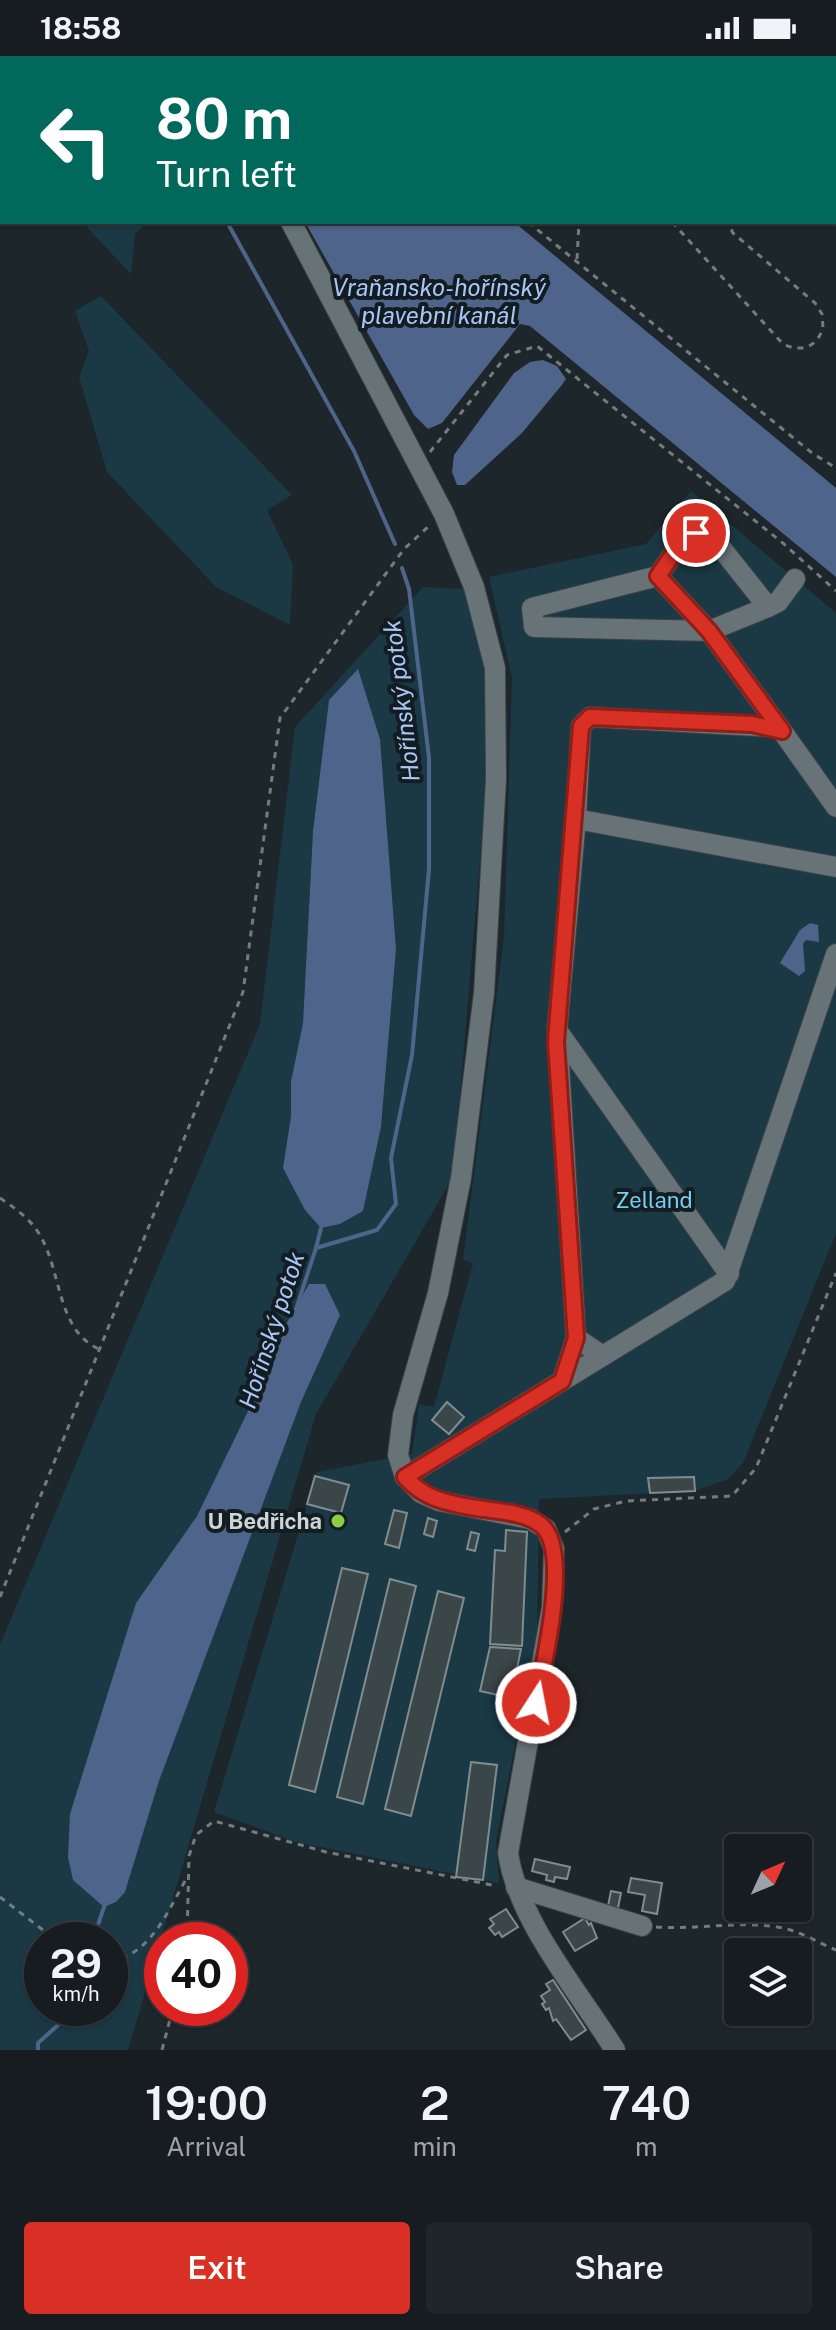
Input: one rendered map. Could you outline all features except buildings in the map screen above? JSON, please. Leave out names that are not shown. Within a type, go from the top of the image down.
[{"type":"street","points":[[292,224],[444,514],[474,587],[495,668],[496,779],[484,993],[465,1148],[438,1293],[403,1415],[398,1455],[405,1477],[421,1493],[439,1501],[530,1519],[546,1529],[552,1541],[556,1556],[550,1621],[508,1839],[516,1887],[535,1926],[615,2050]]},
{"type":"street","points":[[768,607],[718,544],[696,533],[684,538],[658,576],[532,608],[534,627],[709,631],[768,607],[778,602],[795,579]]},
{"type":"street","points":[[658,576],[709,631],[836,807]]},
{"type":"street","points":[[562,1381],[576,1338],[557,1030],[581,726],[590,717],[752,724],[782,731]]},
{"type":"street","points":[[576,819],[836,867]]},
{"type":"street","points":[[405,1477],[725,1281],[836,954]]},
{"type":"street","points":[[557,1030],[729,1274]]},
{"type":"street","points":[[576,1338],[603,1356]]},
{"type":"street","points":[[516,1887],[642,1926]]},
{"type":"path","points":[[531,224],[812,453],[836,468]]},
{"type":"path","points":[[577,259],[579,224]]},
{"type":"path","points":[[674,224],[783,344],[801,349],[813,344],[823,328],[819,308],[733,233],[728,224]]},
{"type":"path","points":[[420,465],[507,355],[537,346],[784,544],[836,591]]},
{"type":"path","points":[[0,1597],[243,992],[280,718],[404,549],[444,514]]},
{"type":"path","points":[[0,1198],[29,1219],[42,1238],[72,1327],[86,1344],[101,1350]]},
{"type":"path","points":[[552,1541],[594,1509],[626,1501],[732,1496],[756,1468],[836,1273]]},
{"type":"path","points":[[187,1922],[189,1856],[196,1835],[214,1821],[326,1852],[481,1885],[516,1887]]},
{"type":"path","points":[[128,1955],[153,1936],[188,1875]]},
{"type":"path","points":[[0,1897],[33,1922]]},
{"type":"path","points":[[642,1926],[688,1929],[744,1925],[784,1929],[836,1950]]},
{"type":"path","points":[[162,2050],[168,2026]]},
{"type":"green space","points":[[84,224],[146,224],[135,234],[131,274]]},
{"type":"green space","points":[[101,296],[292,495],[267,510],[293,565],[290,625],[216,587],[107,472],[79,377],[89,351],[75,311]]},
{"type":"green space","name":"Zelland","points":[[691,491],[836,613],[836,1233],[743,1463],[728,1479],[695,1491],[539,1499],[537,1635],[496,1841],[499,1883],[296,1842],[214,1812],[317,1472],[412,1454],[419,1404],[434,1407],[473,1263],[463,1260],[504,937],[512,678],[489,577],[646,544]]},
{"type":"green space","points":[[423,587],[466,589],[495,686],[453,1177],[316,1414],[166,1922],[144,1922],[144,1996],[128,2050],[0,2050],[0,1645],[260,1024],[295,727]],"holes":[[[358,670],[380,739],[396,949],[381,1127],[363,1210],[340,1224],[283,1168],[291,1116],[291,1081],[303,1023],[313,831],[329,700]],[[325,1284],[301,1402],[159,1781],[125,1892],[106,1708],[136,1603],[197,1516],[250,1407],[273,1347],[309,1285]]]},
{"type":"water","name":"Vraňansko-hořínský plavební kanál","points":[[306,224],[516,224],[836,488],[836,577],[530,326],[520,324],[442,423],[428,429],[414,415]]},
{"type":"water","points":[[543,360],[557,366],[566,379],[522,433],[465,485],[457,485],[452,472],[454,455],[514,373],[530,362]]},
{"type":"water","points":[[358,669],[380,739],[396,949],[381,1127],[363,1211],[340,1224],[321,1228],[305,1210],[283,1168],[291,1116],[291,1081],[303,1023],[313,831],[329,700]]},
{"type":"water","points":[[810,923],[818,925],[819,942],[806,940],[803,944],[805,971],[799,976],[780,963],[800,930]]},
{"type":"water","points":[[309,1284],[325,1284],[340,1315],[301,1402],[159,1781],[125,1892],[116,1902],[104,1907],[73,1880],[68,1857],[70,1814],[136,1603],[197,1516],[250,1407],[273,1347]]},
{"type":"waterway","name":"Hořínský potok","points":[[228,224],[354,451],[395,544]]},
{"type":"waterway","name":"Hořínský potok","points":[[296,1309],[316,1248],[377,1230],[396,1204],[391,1158],[412,1055],[429,869],[429,758],[409,589],[402,568]]},
{"type":"waterway","points":[[316,1248],[321,1228]]},
{"type":"waterway","name":"Hořínský potok","points":[[99,1922],[105,1904]]},
{"type":"waterway","name":"Hořínský potok","points":[[38,2050],[38,2043],[57,2026]]},
{"type":"place","name":"U Bedřicha","points":[[338,1521]]},
{"type":"route","points":[[536,1703],[552,1607],[556,1556],[550,1535],[530,1519],[430,1498],[405,1477],[562,1381],[576,1338],[556,1042],[581,726],[590,717],[752,724],[782,731],[709,631],[658,576],[684,538],[696,533]]}]
